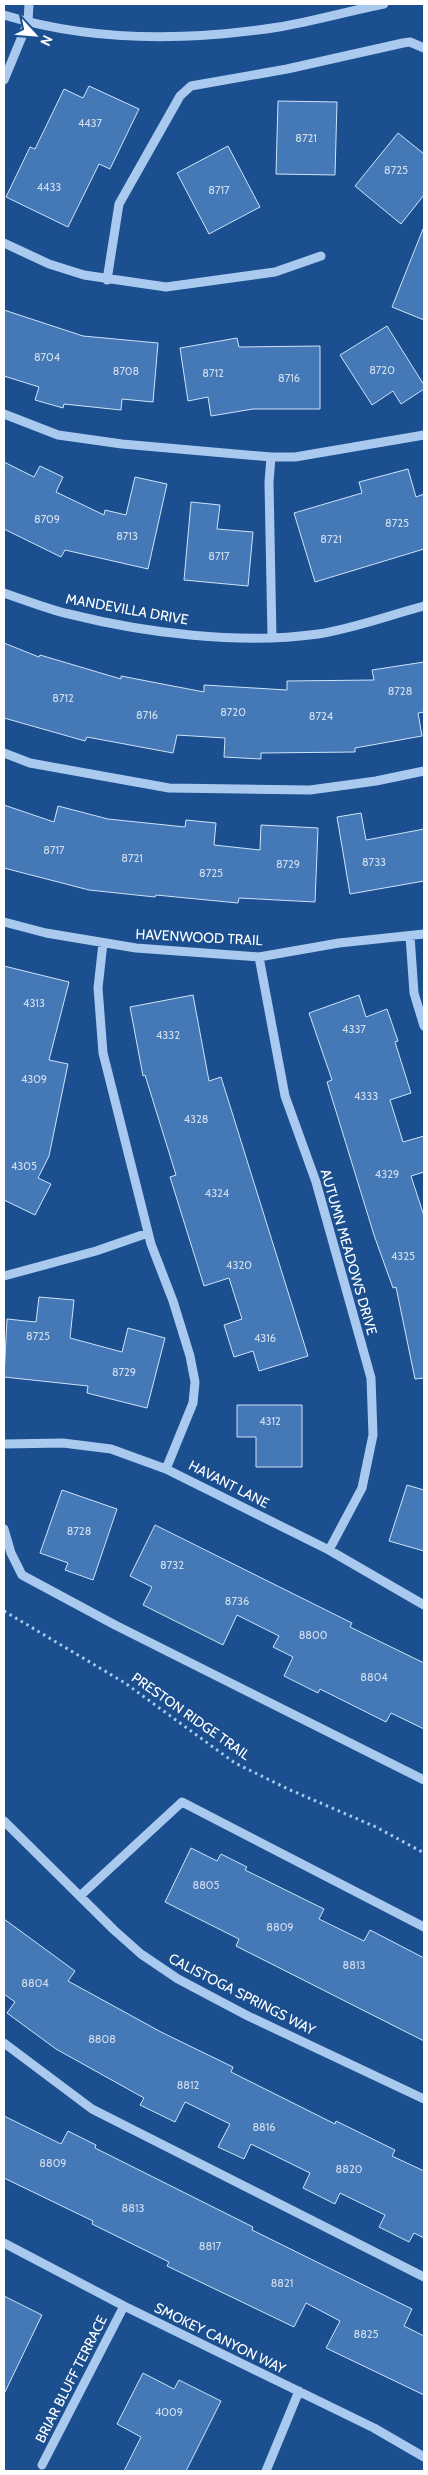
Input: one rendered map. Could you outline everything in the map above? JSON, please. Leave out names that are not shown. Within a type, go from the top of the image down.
[{"type":"street","points":[[4,80],[28,22],[29,4]]},
{"type":"street","points":[[4,15],[82,33],[168,38],[280,27],[384,4]]},
{"type":"street","points":[[107,280],[120,204],[180,96],[191,86],[288,68],[403,43],[418,44],[424,48]]},
{"type":"street","points":[[4,243],[49,264],[84,275],[107,280],[166,287],[275,272],[321,256]]},
{"type":"street","points":[[4,414],[58,435],[122,444],[271,457],[295,457],[424,435]]},
{"type":"street","points":[[271,457],[269,482],[272,638]]},
{"type":"street","name":"MANDEVILLA DRIVE","points":[[4,593],[68,614],[137,628],[177,634],[272,638],[319,634],[424,606]]},
{"type":"street","points":[[4,753],[30,763],[169,788],[310,790],[376,781],[424,771]]},
{"type":"street","name":"HAVENWOOD TRAIL","points":[[4,922],[46,933],[136,948],[259,957],[339,943],[424,934]]},
{"type":"street","points":[[410,936],[414,993],[424,1026]]},
{"type":"street","points":[[103,943],[98,988],[103,1053],[148,1233],[173,1301],[190,1356],[195,1382],[193,1403],[166,1469]]},
{"type":"street","name":"AUTUMN MEADOWS DRIVE","points":[[259,957],[285,1096],[316,1182],[371,1378],[373,1435],[362,1488],[329,1550]]},
{"type":"street","points":[[4,1276],[96,1251],[148,1233]]},
{"type":"street","name":"HAVANT LANE","points":[[4,1444],[63,1442],[111,1449],[166,1469],[329,1550],[424,1605]]},
{"type":"street","points":[[4,1529],[11,1553],[22,1575],[115,1625],[424,1780]]},
{"type":"street","points":[[80,1896],[182,1802],[424,1927]]},
{"type":"street","name":"CALISTOGA SPRINGS WAY","points":[[4,1821],[141,1954],[178,1979],[248,2016],[424,2098]]},
{"type":"street","points":[[4,2043],[92,2109],[424,2277]]},
{"type":"street","name":"SMOKEY CANYON WAY","points":[[4,2243],[124,2306],[374,2428],[424,2458]]},
{"type":"street","name":"BRIAR BLUFF TERRACE","points":[[42,2465],[124,2306]]},
{"type":"street","points":[[266,2471],[298,2391]]},
{"type":"path","name":"PRESTON RIDGE TRAIL","points":[[4,1611],[126,1683],[235,1764],[376,1827],[424,1854]]},
{"type":"building","points":[[89,86],[139,109],[110,169],[99,164],[68,227],[6,197],[30,147],[35,149],[64,89],[83,98]]},
{"type":"building","points":[[278,101],[337,102],[335,175],[276,174]]},
{"type":"building","points":[[398,133],[424,154],[424,195],[401,224],[355,186]]},
{"type":"building","points":[[228,146],[260,207],[209,234],[177,173]]},
{"type":"building","points":[[424,230],[424,320],[392,307]]},
{"type":"building","points":[[4,310],[83,336],[158,343],[153,402],[122,399],[121,410],[64,404],[63,408],[35,400],[39,387],[4,376]]},
{"type":"building","points":[[387,326],[424,385],[424,389],[401,404],[393,391],[372,405],[340,355]]},
{"type":"building","points":[[237,338],[239,347],[320,346],[320,409],[253,409],[211,416],[208,397],[188,401],[180,348]]},
{"type":"building","points":[[4,462],[34,477],[40,466],[63,477],[56,492],[104,515],[105,510],[126,515],[135,477],[167,484],[148,569],[65,550],[61,557],[4,529]]},
{"type":"building","points":[[408,469],[416,497],[424,494],[424,549],[315,582],[294,513],[362,493],[359,482]]},
{"type":"building","points":[[191,502],[220,505],[217,529],[253,532],[248,586],[184,580]]},
{"type":"building","points":[[4,643],[39,657],[40,655],[121,679],[121,676],[204,692],[204,685],[287,690],[287,681],[374,680],[372,670],[424,662],[424,712],[418,713],[422,736],[355,748],[355,752],[261,753],[261,759],[224,757],[225,738],[177,735],[173,753],[87,737],[85,741],[4,718]]},
{"type":"building","points":[[4,805],[54,822],[58,806],[108,819],[185,827],[186,820],[216,823],[214,845],[260,850],[261,825],[318,828],[315,902],[239,898],[238,903],[89,890],[4,868]]},
{"type":"building","points":[[361,813],[366,840],[424,829],[424,881],[350,894],[337,817]]},
{"type":"building","points":[[4,966],[69,982],[49,1060],[68,1064],[49,1156],[38,1178],[51,1184],[35,1215],[4,1200]]},
{"type":"building","points":[[193,995],[209,1081],[221,1077],[308,1356],[259,1371],[253,1351],[234,1357],[224,1325],[242,1319],[229,1278],[204,1286],[170,1177],[176,1175],[145,1075],[143,1076],[130,1007]]},
{"type":"building","points":[[359,995],[366,1017],[387,1009],[398,1041],[395,1042],[411,1093],[390,1100],[403,1142],[424,1136],[424,1172],[411,1176],[424,1216],[424,1378],[415,1379],[396,1287],[393,1288],[374,1235],[327,1082],[332,1080],[309,1013]]},
{"type":"building","points":[[39,1297],[74,1300],[70,1338],[122,1352],[128,1328],[165,1338],[147,1408],[87,1393],[88,1386],[4,1377],[7,1319],[36,1322]]},
{"type":"building","points":[[237,1405],[302,1405],[302,1467],[256,1467],[256,1437],[237,1437]]},
{"type":"building","points":[[407,1485],[424,1490],[424,1551],[389,1541]]},
{"type":"building","points":[[62,1490],[117,1509],[93,1580],[65,1570],[68,1563],[40,1553]]},
{"type":"building","points":[[155,1525],[352,1623],[350,1627],[424,1663],[424,1729],[391,1713],[386,1722],[320,1689],[318,1693],[284,1676],[293,1657],[273,1647],[279,1636],[237,1615],[223,1645],[143,1605],[152,1587],[130,1576]]},
{"type":"building","points":[[191,1848],[217,1861],[221,1854],[247,1867],[245,1870],[324,1909],[319,1919],[364,1941],[370,1930],[424,1958],[424,2041],[236,1946],[239,1939],[165,1902]]},
{"type":"building","points":[[4,1919],[75,1971],[68,1981],[161,2032],[233,2067],[231,2072],[335,2124],[336,2121],[395,2150],[392,2156],[424,2171],[424,2238],[414,2233],[409,2242],[379,2227],[385,2215],[340,2193],[335,2204],[303,2188],[310,2173],[251,2144],[244,2159],[218,2147],[230,2124],[185,2102],[175,2122],[140,2105],[144,2098],[56,2049],[7,2013],[15,2002],[4,1994]]},
{"type":"building","points":[[4,2116],[61,2144],[68,2131],[96,2145],[95,2148],[253,2227],[252,2230],[412,2309],[404,2326],[424,2336],[424,2395],[326,2348],[340,2321],[306,2303],[294,2327],[167,2266],[169,2262],[92,2224],[93,2221],[4,2178]]},
{"type":"building","points":[[4,2296],[42,2315],[4,2394]]},
{"type":"building","points":[[143,2373],[174,2389],[179,2380],[221,2401],[186,2471],[124,2471],[141,2437],[117,2424]]}]
